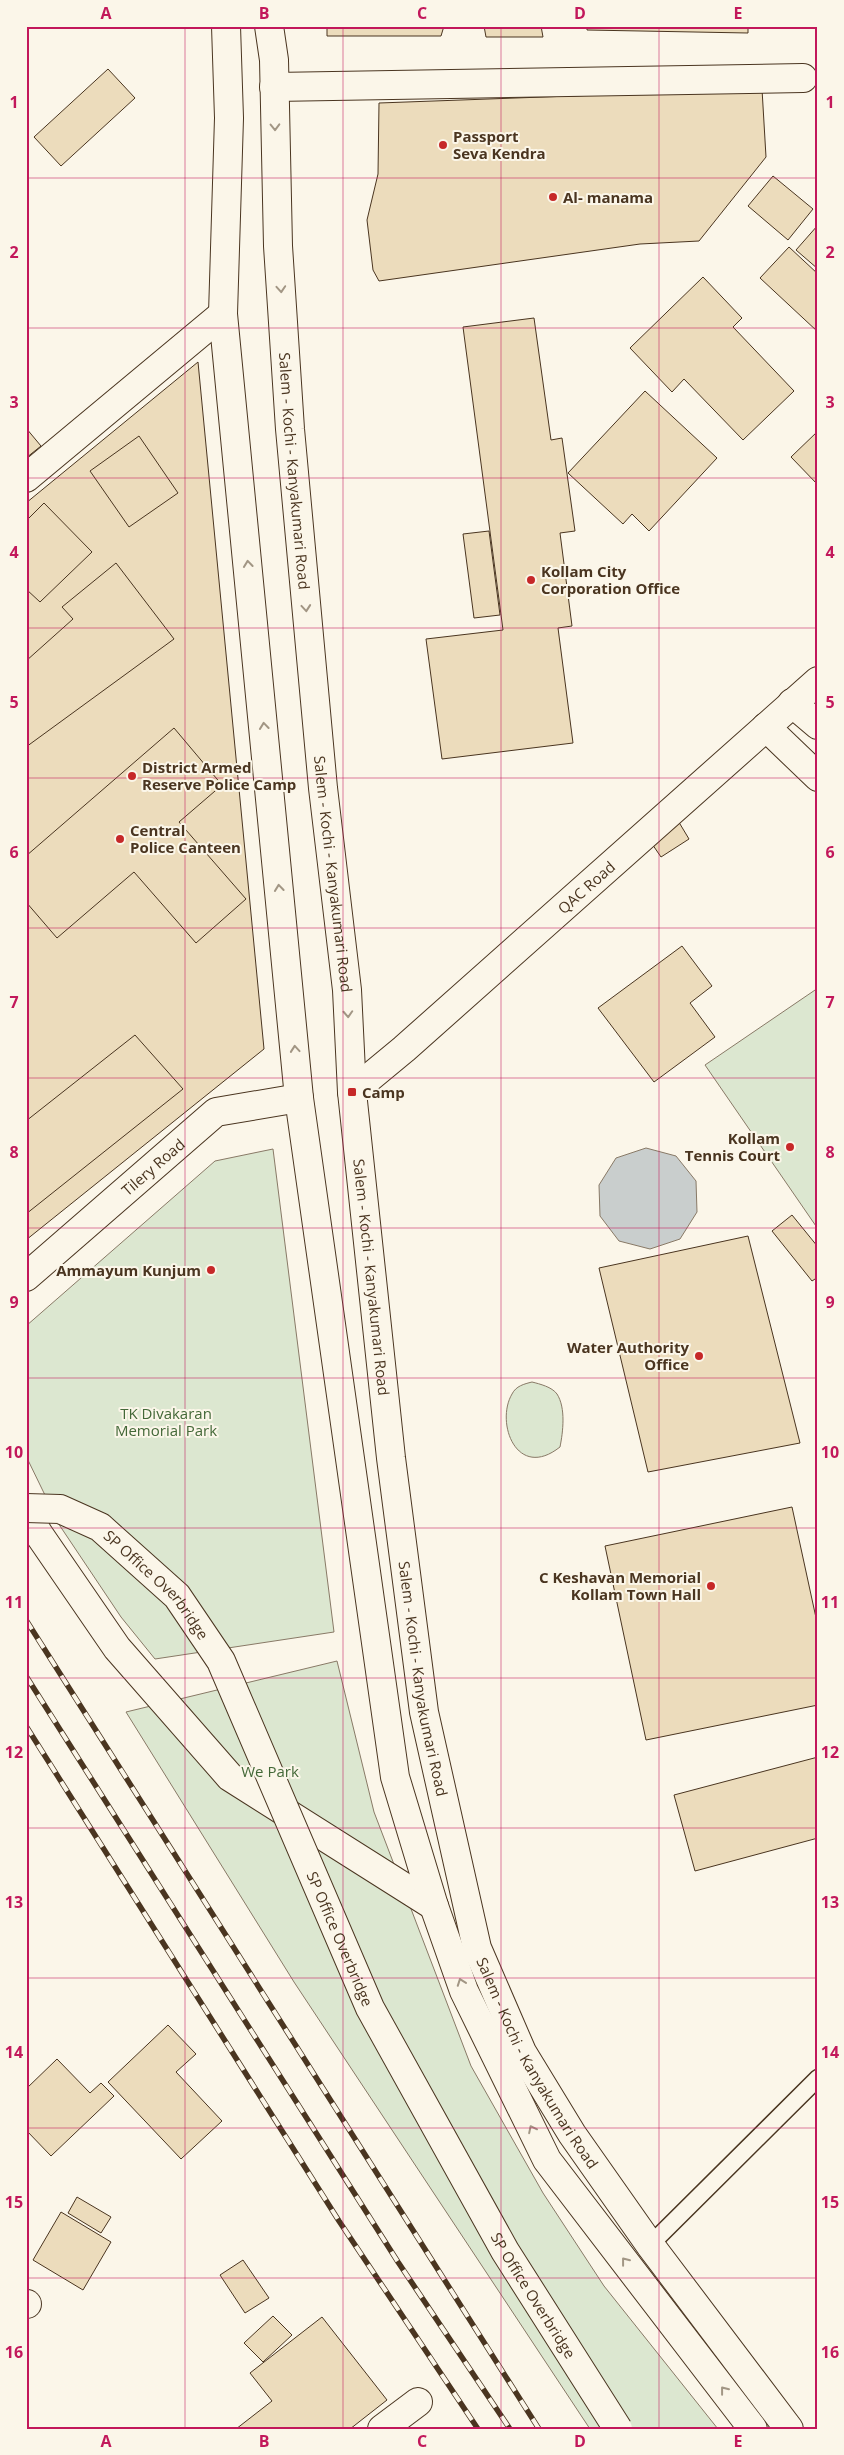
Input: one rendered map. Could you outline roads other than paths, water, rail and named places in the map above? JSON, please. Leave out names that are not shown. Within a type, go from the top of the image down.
[{"type":"main road","points":[[226,26],[229,118],[223,314],[299,1098],[395,1777],[434,1906],[464,1991],[547,2160],[754,2429]]},
{"type":"main road","name":"Salem - Kochi - Kanyakumari Road","points":[[269,26],[274,60],[278,246],[290,429],[323,788],[347,990],[352,1092],[391,1458],[424,1712],[477,1948],[522,2052],[572,2134],[650,2245],[789,2429]]},
{"type":"main road","points":[[274,87],[803,78]]},
{"type":"main road","points":[[26,478],[223,314]]},
{"type":"main road","name":"QAC Road","points":[[352,1092],[404,1049],[818,681]]},
{"type":"main road","points":[[792,703],[818,725]]},
{"type":"main road","points":[[766,727],[818,778]]},
{"type":"main road","name":"Tilery Road","points":[[26,1278],[216,1112],[299,1098]]},
{"type":"main road","points":[[26,1509],[38,1533],[116,1648],[230,1777],[434,1906]]},
{"type":"main road","name":"SP Office Overbridge","points":[[26,1509],[60,1509],[100,1527],[178,1596],[221,1661],[370,2008],[505,2251],[618,2429]]},
{"type":"main road","points":[[382,2429],[418,2402]]},
{"type":"lane","points":[[650,2245],[818,2078]]},
{"type":"railway","points":[[26,1620],[539,2429]]},
{"type":"railway","points":[[26,1676],[398,2262],[510,2429]]},
{"type":"railway","points":[[26,1726],[339,2221],[478,2429]]},
{"type":"place","name":"Passport Seva Kendra","points":[[443,145]]},
{"type":"place","name":"Al- manama","points":[[553,197]]},
{"type":"place","name":"Kollam City Corporation Office","points":[[531,580]]},
{"type":"place","name":"District Armed Reserve Police Camp","points":[[132,776]]},
{"type":"place","name":"Central Police Canteen","points":[[120,839]]},
{"type":"place","name":"Camp","points":[[352,1092]]},
{"type":"place","name":"Kollam Tennis Court","points":[[790,1147]]},
{"type":"place","name":"Ammayum Kunjum","points":[[211,1270]]},
{"type":"place","name":"Water Authority Office","points":[[699,1356]]},
{"type":"place","name":"C Keshavan Memorial Kollam Town Hall","points":[[711,1586]]},
{"type":"park label","name":"TK Divakaran Memorial Park","points":[[166,1422]]},
{"type":"park label","name":"We Park","points":[[270,1771]]}]
